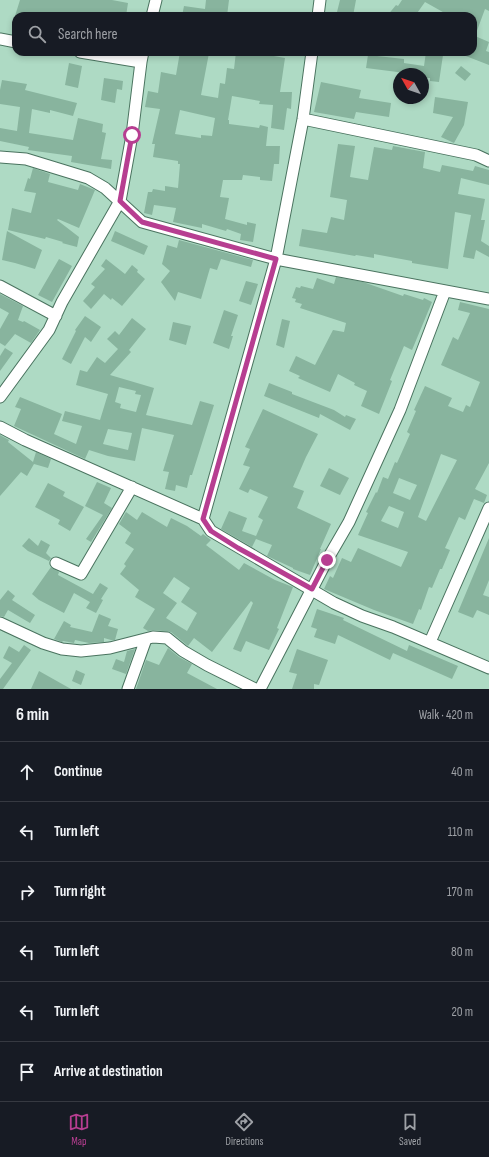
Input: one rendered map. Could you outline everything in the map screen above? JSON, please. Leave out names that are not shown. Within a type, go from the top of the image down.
[{"type":"street","points":[[153,12],[156,0]]},
{"type":"street","points":[[318,12],[320,0]]},
{"type":"street","points":[[0,39],[12,41]]},
{"type":"street","points":[[0,397],[49,330],[62,302],[120,201],[132,135],[142,57],[130,56]]},
{"type":"street","points":[[203,519],[276,259],[303,118],[311,56]]},
{"type":"street","points":[[303,118],[476,155],[489,161]]},
{"type":"street","points":[[0,157],[26,159],[88,178],[105,188],[142,222],[276,259],[489,299]]},
{"type":"street","points":[[0,286],[56,316]]},
{"type":"street","points":[[260,689],[348,522],[400,410],[445,291]]},
{"type":"street","points":[[0,427],[25,440],[203,519],[211,531],[334,603],[489,668]]},
{"type":"street","points":[[56,563],[81,574],[132,487]]},
{"type":"street","points":[[430,642],[489,508]]},
{"type":"street","points":[[0,623],[62,650],[82,651],[110,648],[146,638],[167,638],[183,651],[207,665],[255,689]]},
{"type":"street","points":[[128,689],[146,638]]},
{"type":"building","points":[[20,0],[112,0],[128,3],[127,12],[16,12]]},
{"type":"building","points":[[206,0],[229,0],[228,12],[183,12],[184,6],[205,9]]},
{"type":"building","points":[[340,0],[356,0],[354,12],[337,12]]},
{"type":"building","points":[[402,0],[489,0],[489,11],[485,9],[477,31],[477,12],[443,12],[425,2],[418,12],[390,12],[396,5],[398,6]]},
{"type":"building","points":[[477,37],[489,42],[486,51],[489,52],[489,65],[466,56],[477,56]]},
{"type":"building","points":[[179,56],[208,56],[201,95],[218,98],[220,83],[225,84],[227,68],[234,69],[236,56],[274,56],[285,58],[280,92],[292,92],[291,109],[287,108],[284,130],[271,128],[273,105],[259,104],[260,101],[232,96],[228,120],[229,124],[259,128],[260,125],[268,127],[266,146],[280,146],[279,164],[274,164],[272,181],[260,180],[260,177],[243,175],[242,180],[223,180],[220,197],[229,198],[225,219],[247,225],[247,222],[256,224],[253,242],[240,240],[241,234],[227,229],[226,231],[202,224],[202,228],[173,222],[176,208],[154,205],[152,215],[144,213],[148,192],[152,192],[153,189],[165,191],[165,186],[178,188],[180,164],[178,164],[178,161],[153,157],[155,144],[152,144],[160,109],[145,107],[148,91],[158,93],[161,72],[176,75]],"holes":[[[180,110],[215,118],[212,136],[201,135],[201,138],[175,134]]]},
{"type":"building","points":[[368,56],[404,59],[404,63],[424,66],[425,56],[443,56],[439,82],[430,81],[429,68],[393,68],[393,71],[366,68]]},
{"type":"building","points":[[69,63],[82,66],[78,88],[65,85]]},
{"type":"building","points":[[461,66],[471,74],[465,81],[455,73]]},
{"type":"building","points":[[104,78],[123,81],[122,90],[117,89],[115,103],[101,100]]},
{"type":"building","points":[[2,80],[27,84],[25,90],[77,103],[73,116],[50,110],[50,113],[32,109],[29,133],[73,140],[78,118],[103,124],[102,132],[106,133],[101,159],[112,160],[111,169],[71,162],[72,156],[28,150],[29,147],[0,141],[0,128],[17,131],[20,107],[0,104]]},
{"type":"building","points":[[321,82],[361,90],[359,98],[391,103],[389,117],[356,112],[354,119],[314,112]]},
{"type":"building","points":[[435,97],[468,102],[464,125],[454,143],[441,137],[453,117],[433,113]]},
{"type":"building","points":[[338,144],[355,146],[350,177],[368,180],[374,147],[392,150],[393,146],[425,152],[423,168],[440,172],[442,165],[473,171],[475,166],[489,170],[489,185],[461,178],[458,194],[485,199],[481,220],[485,220],[481,241],[489,246],[489,257],[476,250],[474,259],[463,257],[471,215],[455,212],[448,269],[412,263],[412,261],[374,254],[374,258],[355,256],[299,246],[302,229],[327,233],[331,217],[344,220],[347,200],[330,197]]},
{"type":"building","points":[[33,168],[50,174],[48,182],[78,190],[80,184],[95,190],[79,228],[58,219],[57,220],[79,237],[77,247],[46,237],[45,239],[8,230],[12,208],[31,213],[36,193],[24,191],[28,178],[30,179]]},
{"type":"building","points":[[7,231],[42,250],[35,269],[2,260]]},
{"type":"building","points":[[115,231],[148,246],[144,255],[111,241]]},
{"type":"building","points":[[179,240],[253,260],[251,267],[221,259],[217,270],[210,268],[201,299],[178,292],[175,301],[161,282],[170,271],[162,264],[167,245],[177,248]]},
{"type":"building","points":[[59,259],[72,266],[52,302],[38,295]]},
{"type":"building","points":[[106,259],[125,274],[132,265],[145,279],[122,306],[104,294],[91,309],[83,301],[95,287],[91,284],[105,269],[101,266]]},
{"type":"building","points":[[336,277],[363,282],[403,296],[404,294],[423,300],[424,298],[432,302],[412,350],[404,346],[390,380],[392,381],[379,414],[361,406],[367,391],[354,385],[355,383],[338,374],[330,392],[298,378],[300,376],[289,371],[296,356],[315,365],[333,330],[344,332],[346,323],[300,308],[302,304],[295,302],[296,299],[292,298],[296,287],[300,288],[301,286],[313,289],[317,278],[334,284]]},
{"type":"building","points":[[246,281],[258,284],[251,305],[239,301]]},
{"type":"building","points":[[0,294],[23,306],[18,320],[24,321],[40,330],[31,343],[15,334],[5,346],[0,343],[0,329],[9,313],[0,308]]},
{"type":"building","points":[[460,302],[489,309],[489,463],[475,489],[487,495],[484,503],[474,499],[465,520],[459,517],[445,548],[450,550],[442,569],[440,569],[432,588],[429,587],[421,610],[419,609],[413,624],[374,610],[324,589],[330,576],[333,578],[342,558],[351,562],[358,548],[401,567],[408,552],[358,535],[368,513],[366,512],[376,492],[377,493],[383,477],[388,479],[395,462],[397,463],[410,434],[407,432],[416,411],[414,410],[425,386],[452,398],[448,406],[463,412],[466,405],[470,407],[480,382],[441,365],[453,337],[458,340],[470,313],[458,310]],"holes":[[[441,454],[457,460],[426,521],[418,517]],[[399,478],[417,485],[410,500],[393,493]],[[389,506],[404,512],[398,528],[381,521]]]},
{"type":"building","points":[[224,310],[238,315],[231,336],[233,336],[229,349],[213,343]]},
{"type":"building","points":[[85,316],[101,327],[91,342],[85,337],[71,364],[62,359],[76,331],[75,330]]},
{"type":"building","points":[[132,318],[146,329],[129,350],[131,352],[110,375],[154,388],[146,415],[192,425],[200,401],[214,405],[187,488],[176,485],[175,491],[165,489],[169,472],[163,471],[174,435],[142,428],[135,461],[108,456],[89,450],[85,459],[14,426],[21,409],[15,407],[20,397],[62,414],[54,434],[76,444],[82,426],[62,421],[65,411],[100,420],[108,394],[76,385],[80,370],[87,372],[97,357],[105,363],[118,349],[107,339],[115,331],[119,335]],"holes":[[[119,387],[136,391],[135,394],[141,395],[136,412],[120,408],[121,404],[115,402]],[[108,429],[132,433],[128,450],[103,444]]]},
{"type":"building","points":[[282,319],[290,321],[284,348],[276,345]]},
{"type":"building","points":[[173,322],[191,326],[186,345],[169,340]]},
{"type":"building","points":[[5,348],[13,353],[0,371],[0,356]]},
{"type":"building","points":[[269,383],[292,392],[292,394],[334,410],[345,417],[346,415],[356,419],[350,430],[320,414],[319,418],[264,396]]},
{"type":"building","points":[[263,409],[318,434],[293,487],[304,491],[297,508],[331,524],[310,575],[293,569],[267,556],[272,545],[256,539],[252,547],[221,529],[229,511],[247,518],[242,531],[256,536],[263,520],[258,517],[268,497],[250,489],[248,493],[239,489],[250,467],[243,465],[250,449],[245,447]]},
{"type":"building","points":[[0,435],[9,440],[8,442],[33,462],[36,452],[51,459],[48,468],[34,464],[27,476],[21,472],[0,496]]},
{"type":"building","points":[[329,468],[349,478],[340,495],[320,486]]},
{"type":"building","points":[[97,482],[111,488],[104,503],[112,508],[91,542],[86,539],[103,515],[85,506]]},
{"type":"building","points":[[48,483],[65,492],[63,496],[84,507],[70,531],[58,524],[60,520],[35,507]]},
{"type":"building","points":[[126,512],[137,520],[142,512],[167,527],[171,518],[187,526],[201,536],[203,534],[211,540],[206,545],[239,570],[244,563],[275,580],[293,587],[277,628],[279,629],[269,650],[246,641],[241,652],[233,649],[253,603],[251,601],[212,652],[194,638],[188,646],[171,632],[154,630],[148,631],[143,628],[155,609],[135,597],[139,590],[120,574],[126,566],[124,564],[134,549],[125,543],[131,533],[119,524]],"holes":[[[174,577],[190,588],[181,602],[197,613],[187,631],[166,618],[177,603],[163,593]]]},
{"type":"building","points":[[29,538],[38,546],[41,540],[50,545],[46,553],[51,558],[49,561],[28,551],[22,546]]},
{"type":"building","points":[[489,538],[489,580],[483,595],[489,597],[489,615],[477,610],[473,618],[458,612]]},
{"type":"building","points":[[51,567],[59,572],[58,575],[93,594],[100,583],[108,588],[101,599],[103,600],[96,613],[86,608],[90,602],[74,593],[64,613],[39,600],[32,594]]},
{"type":"building","points":[[8,590],[15,596],[12,600],[35,615],[30,623],[8,610],[4,617],[0,616],[0,600]]},
{"type":"building","points":[[317,609],[344,618],[343,620],[407,651],[409,645],[458,666],[452,679],[393,653],[390,660],[338,635],[335,644],[314,637],[317,629],[311,627]]},
{"type":"building","points":[[99,614],[111,619],[108,626],[118,629],[115,640],[104,638],[104,642],[89,643],[75,640],[74,643],[62,642],[54,639],[64,621],[71,625],[70,627],[92,632]]},
{"type":"building","points":[[24,645],[31,650],[3,689],[0,689],[0,679],[12,663],[3,658],[9,646],[19,652]]},
{"type":"building","points":[[168,648],[179,657],[192,664],[187,673],[217,689],[136,689],[146,660],[159,665]]},
{"type":"building","points":[[135,649],[126,674],[112,669],[116,659],[124,662],[127,651]]},
{"type":"building","points":[[297,649],[328,660],[319,685],[314,684],[314,689],[292,689],[297,674],[289,672]]},
{"type":"building","points":[[76,670],[85,674],[81,685],[72,681]]},
{"type":"building","points":[[39,671],[71,689],[31,689]]},
{"type":"route","points":[[132,135],[120,201],[142,222],[276,259],[203,519],[211,531],[238,548],[312,589],[327,560]]}]
